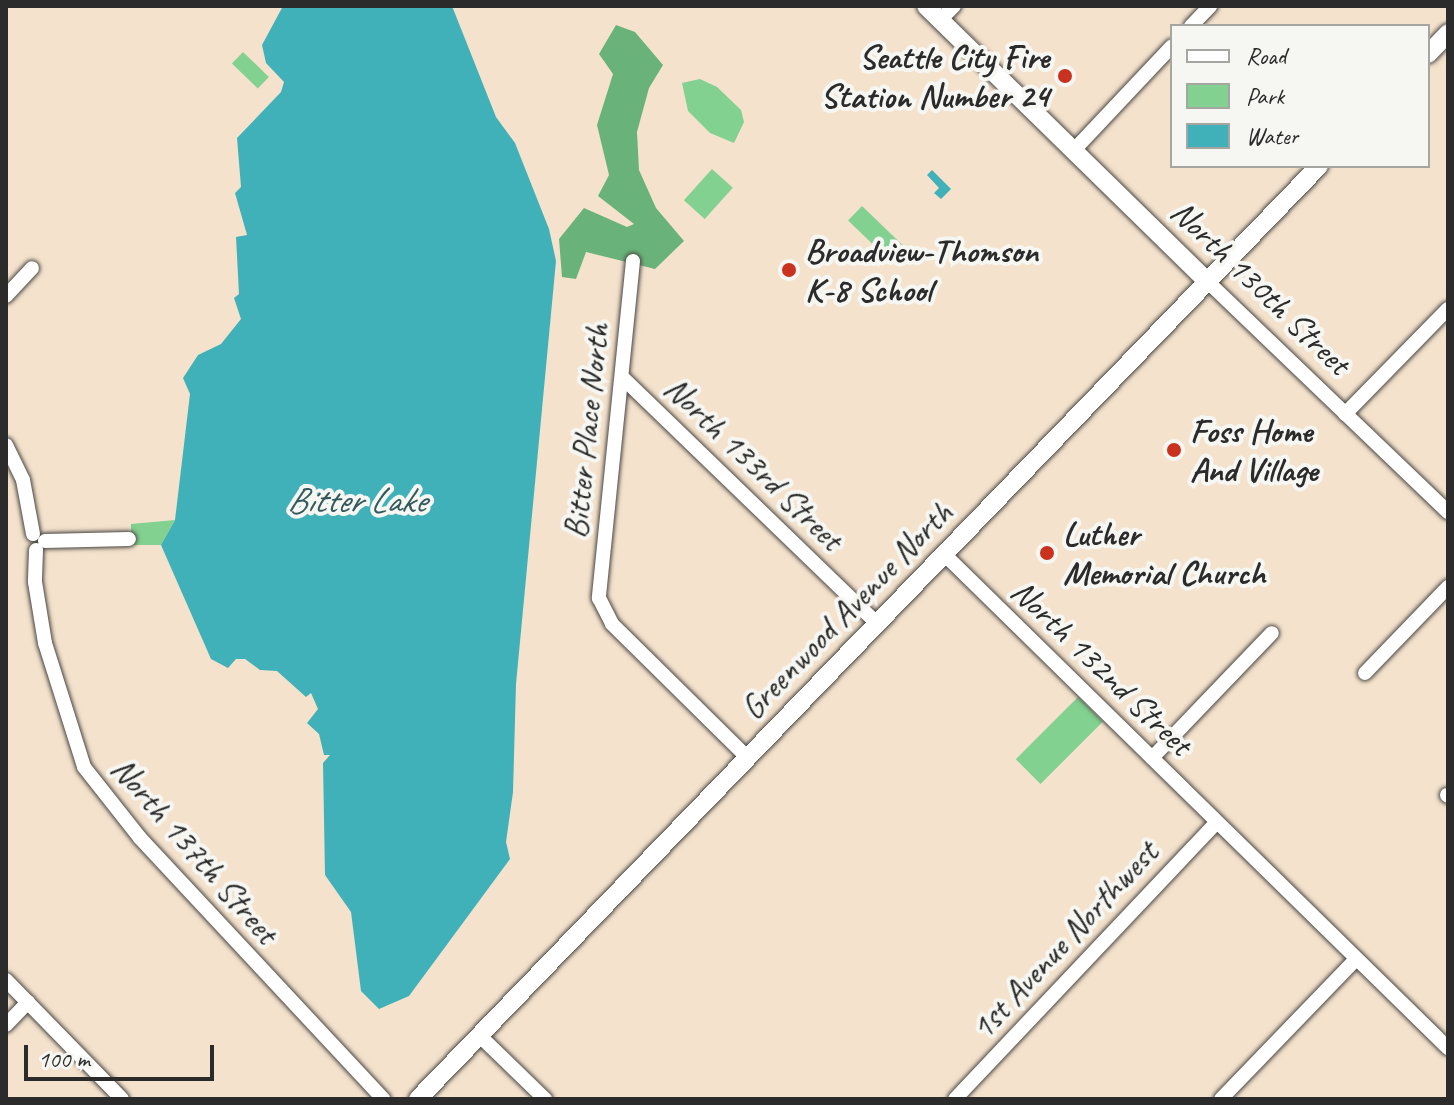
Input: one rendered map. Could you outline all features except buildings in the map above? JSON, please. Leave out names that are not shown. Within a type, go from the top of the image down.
[{"type":"main road","name":"North 130th Street","points":[[926,6],[1207,281]]},
{"type":"main road","points":[[1430,52],[1448,33]]},
{"type":"main road","name":"Greenwood Avenue North","points":[[418,1099],[1317,168]]},
{"type":"street","points":[[940,20],[954,6]]},
{"type":"street","points":[[1193,24],[1210,6]]},
{"type":"street","points":[[1075,149],[1170,48]]},
{"type":"street","name":"Bitter Place North","points":[[633,261],[601,606],[612,624],[748,758]]},
{"type":"street","points":[[6,296],[32,268]]},
{"type":"street","name":"North 130th Street","points":[[1207,281],[1448,512]]},
{"type":"street","points":[[1345,414],[1448,309]]},
{"type":"street","name":"North 133rd Street","points":[[624,379],[877,623]]},
{"type":"street","name":"North 137th Street","points":[[6,445],[23,480],[38,541],[35,582],[45,643],[84,767],[140,838],[383,1099]]},
{"type":"street","points":[[38,541],[129,539]]},
{"type":"street","name":"North 132nd Street","points":[[944,554],[1448,1048]]},
{"type":"street","points":[[1365,673],[1448,587]]},
{"type":"street","points":[[1152,758],[1272,633]]},
{"type":"street","name":"1st Avenue Northwest","points":[[955,1099],[1217,822]]},
{"type":"street","points":[[1221,1099],[1356,959]]},
{"type":"street","points":[[6,980],[122,1099]]},
{"type":"street","points":[[6,1025],[28,1002]]},
{"type":"street","points":[[480,1036],[545,1099]]},
{"type":"green space","points":[[616,25],[635,32],[663,65],[649,88],[637,132],[639,170],[656,208],[684,241],[655,269],[586,252],[576,279],[562,277],[559,239],[584,208],[627,227],[634,224],[598,196],[609,175],[597,125],[613,74],[599,54]]},
{"type":"green space","points":[[243,52],[269,77],[258,89],[232,64]]},
{"type":"green space","points":[[700,79],[717,87],[741,110],[744,122],[734,143],[710,133],[688,111],[682,83]]},
{"type":"green space","points":[[712,169],[733,188],[705,219],[684,200]]},
{"type":"green space","points":[[862,206],[903,246],[889,260],[848,220]]},
{"type":"green space","points":[[175,520],[161,545],[131,545],[131,524]]},
{"type":"green space","points":[[1078,697],[1103,722],[1041,784],[1016,759]]},
{"type":"water","name":"Bitter Lake","points":[[283,6],[452,6],[496,117],[515,143],[549,229],[556,261],[516,684],[513,792],[506,842],[510,859],[409,996],[379,1009],[361,991],[351,912],[325,875],[323,763],[330,755],[324,755],[319,734],[307,723],[318,709],[311,693],[306,697],[277,671],[260,670],[245,659],[236,659],[228,668],[211,659],[161,545],[175,520],[190,394],[183,378],[198,355],[221,344],[241,319],[234,298],[239,294],[236,237],[247,235],[235,193],[241,187],[237,138],[281,92],[284,82],[266,63],[262,45]]},
{"type":"water","points":[[932,170],[951,189],[941,199],[934,193],[939,188],[927,175]]},
{"type":"place","name":"Seattle City Fire Station Number 24","points":[[1065,76]]},
{"type":"place","name":"Broadview-Thomson K-8 School","points":[[789,270]]},
{"type":"place","name":"Foss Home And Village","points":[[1174,450]]},
{"type":"place","name":"Luther Memorial Church","points":[[1047,553]]}]
